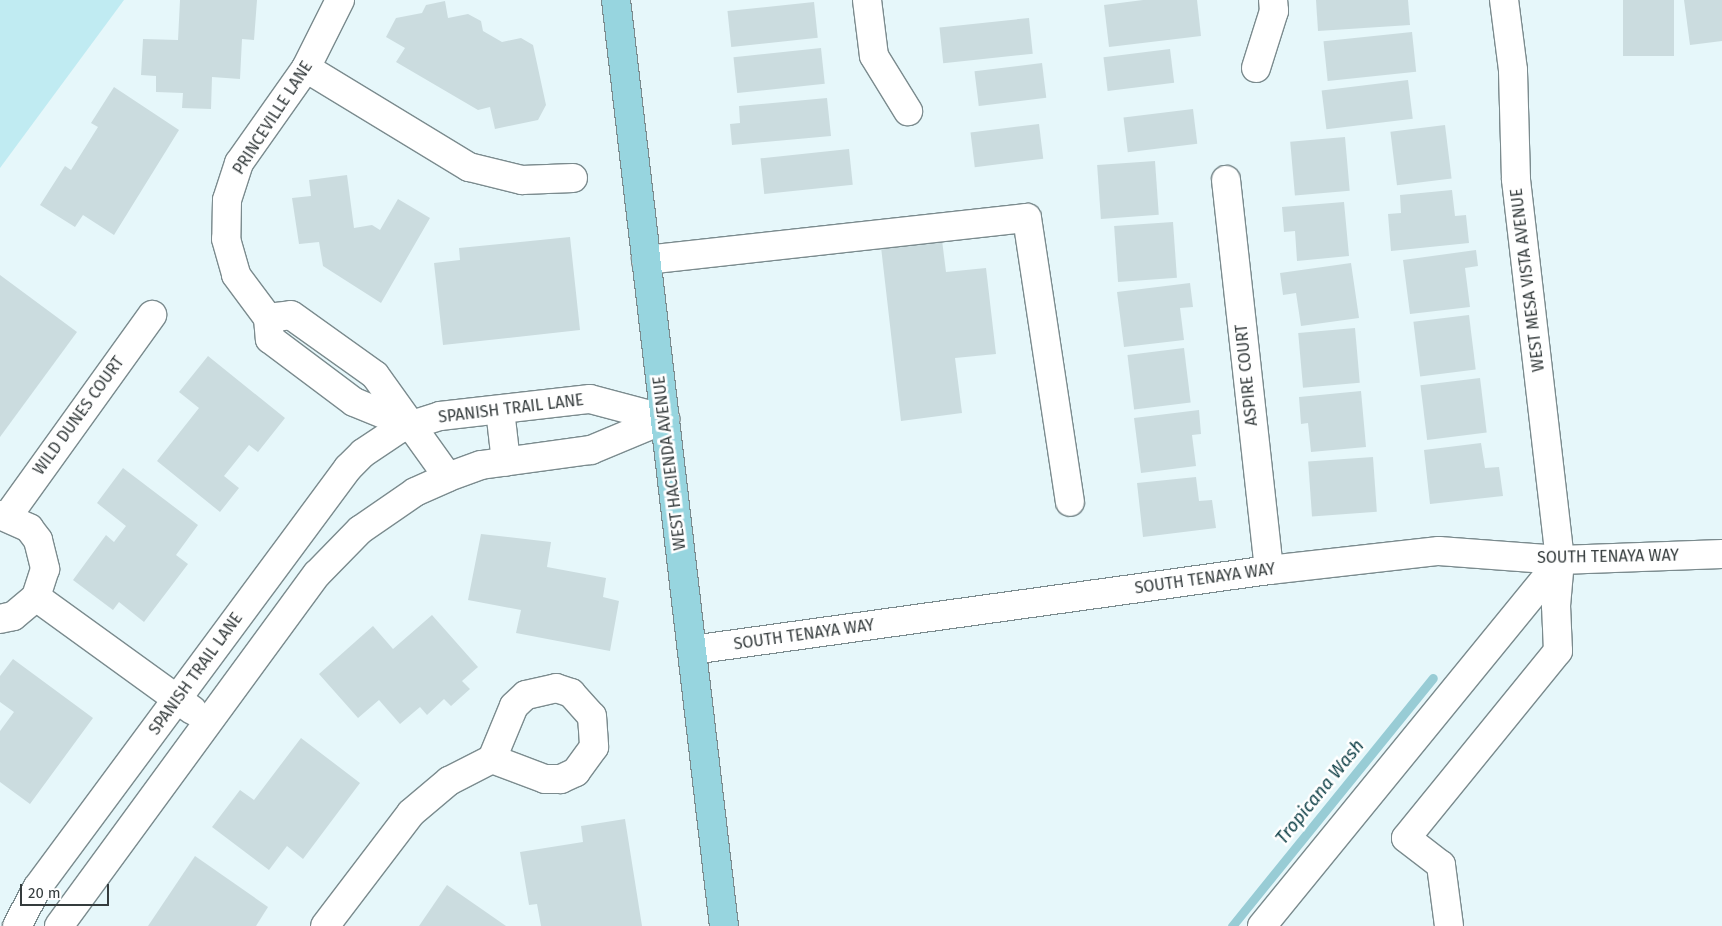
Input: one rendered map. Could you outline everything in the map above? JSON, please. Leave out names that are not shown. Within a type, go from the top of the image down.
[{"type":"main road","name":"WEST HACIENDA AVENUE","points":[[616,0],[724,926]]},
{"type":"street","name":"PRINCEVILLE LANE","points":[[340,0],[306,68],[239,163],[227,200],[230,258],[245,291],[268,318],[270,339],[354,402],[410,425]]},
{"type":"street","points":[[867,0],[874,56],[908,111]]},
{"type":"street","points":[[1256,68],[1274,11],[1273,0]]},
{"type":"street","name":"WEST MESA VISTA AVENUE","points":[[1449,926],[1441,864],[1406,838],[1558,651],[1556,606],[1560,560],[1516,179],[1513,70],[1504,0]]},
{"type":"street","points":[[306,68],[469,167],[522,180],[573,178]]},
{"type":"street","name":"ASPIRE COURT","points":[[1226,180],[1269,570]]},
{"type":"street","points":[[646,260],[1027,218],[1070,502]]},
{"type":"street","name":"WILD DUNES COURT","points":[[36,597],[43,584],[44,554],[28,528],[4,516],[152,315]]},
{"type":"street","name":"SPANISH TRAIL LANE","points":[[17,926],[37,888],[348,468],[380,440],[410,425],[440,416],[590,399],[665,419]]},
{"type":"street","points":[[500,410],[506,462]]},
{"type":"street","points":[[59,926],[208,721],[338,551],[384,512],[448,477],[482,465],[591,450],[665,419]]},
{"type":"street","points":[[410,425],[448,477]]},
{"type":"street","name":"SOUTH TENAYA WAY","points":[[692,650],[1269,570],[1439,551],[1560,560],[1722,554]]},
{"type":"street","points":[[1262,926],[1560,560]]},
{"type":"street","points":[[0,619],[26,608],[36,597],[208,721]]},
{"type":"street","points":[[324,926],[411,813],[449,781],[492,758]]},
{"type":"shaded area","points":[[0,0],[124,0],[0,168]]},
{"type":"building","points":[[180,0],[257,0],[254,40],[242,39],[240,79],[212,77],[211,109],[182,108],[183,93],[156,92],[156,76],[141,75],[143,39],[178,40]]},
{"type":"building","points":[[1143,0],[1197,0],[1201,36],[1109,47],[1104,5]]},
{"type":"building","points":[[1316,0],[1408,0],[1410,25],[1318,31]]},
{"type":"building","points":[[1623,0],[1674,0],[1674,56],[1623,56]]},
{"type":"building","points":[[1684,0],[1722,0],[1722,41],[1690,45]]},
{"type":"building","points":[[445,1],[448,18],[468,14],[481,21],[483,31],[502,42],[521,38],[533,45],[546,105],[538,120],[495,129],[490,107],[478,110],[396,62],[405,48],[386,37],[396,18],[422,13],[426,5]]},
{"type":"building","points":[[814,2],[818,38],[731,47],[727,11]]},
{"type":"building","points":[[1029,18],[1033,54],[943,63],[939,27]]},
{"type":"building","points":[[1412,32],[1416,72],[1328,81],[1323,41]]},
{"type":"building","points":[[821,48],[825,84],[737,93],[733,57]]},
{"type":"building","points":[[1170,49],[1174,83],[1108,91],[1103,57]]},
{"type":"building","points":[[1042,63],[1046,98],[979,106],[975,71]]},
{"type":"building","points":[[1408,80],[1413,119],[1326,129],[1322,91]]},
{"type":"building","points":[[114,87],[179,130],[114,235],[83,215],[75,227],[40,205],[65,166],[71,170],[98,127],[91,123]]},
{"type":"building","points":[[827,98],[831,136],[732,145],[730,124],[740,123],[739,106]]},
{"type":"building","points":[[1193,109],[1197,144],[1128,152],[1124,118]]},
{"type":"building","points":[[1039,124],[1043,159],[975,167],[971,132]]},
{"type":"building","points":[[1445,125],[1452,179],[1397,185],[1390,132]]},
{"type":"building","points":[[1345,137],[1350,191],[1295,196],[1290,142]]},
{"type":"building","points":[[849,149],[853,185],[764,194],[760,158]]},
{"type":"building","points":[[1155,161],[1159,215],[1101,219],[1097,165]]},
{"type":"building","points":[[347,175],[354,228],[372,225],[380,230],[398,199],[430,218],[381,303],[323,266],[319,242],[299,244],[292,198],[311,196],[309,180]]},
{"type":"building","points":[[1452,190],[1455,216],[1466,215],[1469,243],[1391,251],[1388,214],[1401,213],[1400,195]]},
{"type":"building","points":[[1344,202],[1349,256],[1297,261],[1295,231],[1284,232],[1282,207]]},
{"type":"building","points":[[1173,222],[1177,278],[1118,282],[1114,226]]},
{"type":"building","points":[[570,237],[580,330],[443,345],[434,263],[460,260],[459,248]]},
{"type":"building","points":[[942,240],[946,272],[986,268],[996,354],[955,358],[962,413],[901,421],[881,247]]},
{"type":"building","points":[[1476,250],[1478,266],[1465,268],[1470,307],[1410,314],[1403,260]]},
{"type":"building","points":[[1351,263],[1359,318],[1301,326],[1296,293],[1283,295],[1280,273]]},
{"type":"building","points":[[0,275],[77,332],[0,437]]},
{"type":"building","points":[[1190,283],[1193,307],[1180,308],[1184,340],[1124,347],[1117,292]]},
{"type":"building","points":[[1469,315],[1476,370],[1420,376],[1413,322]]},
{"type":"building","points":[[1355,328],[1360,383],[1303,388],[1298,333]]},
{"type":"building","points":[[1184,348],[1191,403],[1134,410],[1127,355]]},
{"type":"building","points":[[208,356],[285,418],[258,452],[249,445],[224,476],[239,488],[220,512],[157,461],[199,408],[179,392]]},
{"type":"building","points":[[1480,378],[1487,433],[1427,440],[1420,385]]},
{"type":"building","points":[[1361,391],[1366,447],[1311,452],[1308,423],[1301,424],[1299,397]]},
{"type":"building","points":[[1199,410],[1201,434],[1192,435],[1196,466],[1141,473],[1134,418]]},
{"type":"building","points":[[1481,443],[1485,468],[1499,467],[1503,496],[1430,504],[1424,450]]},
{"type":"building","points":[[1373,457],[1377,512],[1312,516],[1308,462]]},
{"type":"building","points":[[123,468],[198,525],[176,555],[188,564],[144,622],[119,602],[113,610],[73,580],[106,535],[114,542],[126,526],[97,503]]},
{"type":"building","points":[[1196,477],[1199,501],[1212,500],[1216,528],[1143,537],[1137,483]]},
{"type":"building","points":[[481,534],[551,542],[547,567],[606,578],[603,597],[619,601],[610,651],[516,633],[521,610],[468,600]]},
{"type":"building","points":[[432,615],[478,667],[462,681],[470,689],[451,706],[444,699],[427,715],[420,707],[400,724],[379,700],[358,718],[319,674],[373,626],[393,649]]},
{"type":"building","points":[[13,659],[93,718],[30,804],[0,782],[0,731],[14,712],[0,702],[0,676]]},
{"type":"building","points":[[301,738],[360,783],[303,859],[287,846],[269,870],[212,827],[240,790],[254,800]]},
{"type":"building","points":[[625,819],[642,926],[541,926],[537,904],[529,905],[520,852],[583,842],[581,826]]},
{"type":"building","points":[[195,856],[268,907],[256,926],[148,926]]},
{"type":"building","points":[[447,885],[506,926],[419,926]]},
{"type":"waterway","name":"Tropicana Wash","points":[[1232,926],[1433,678]]}]
